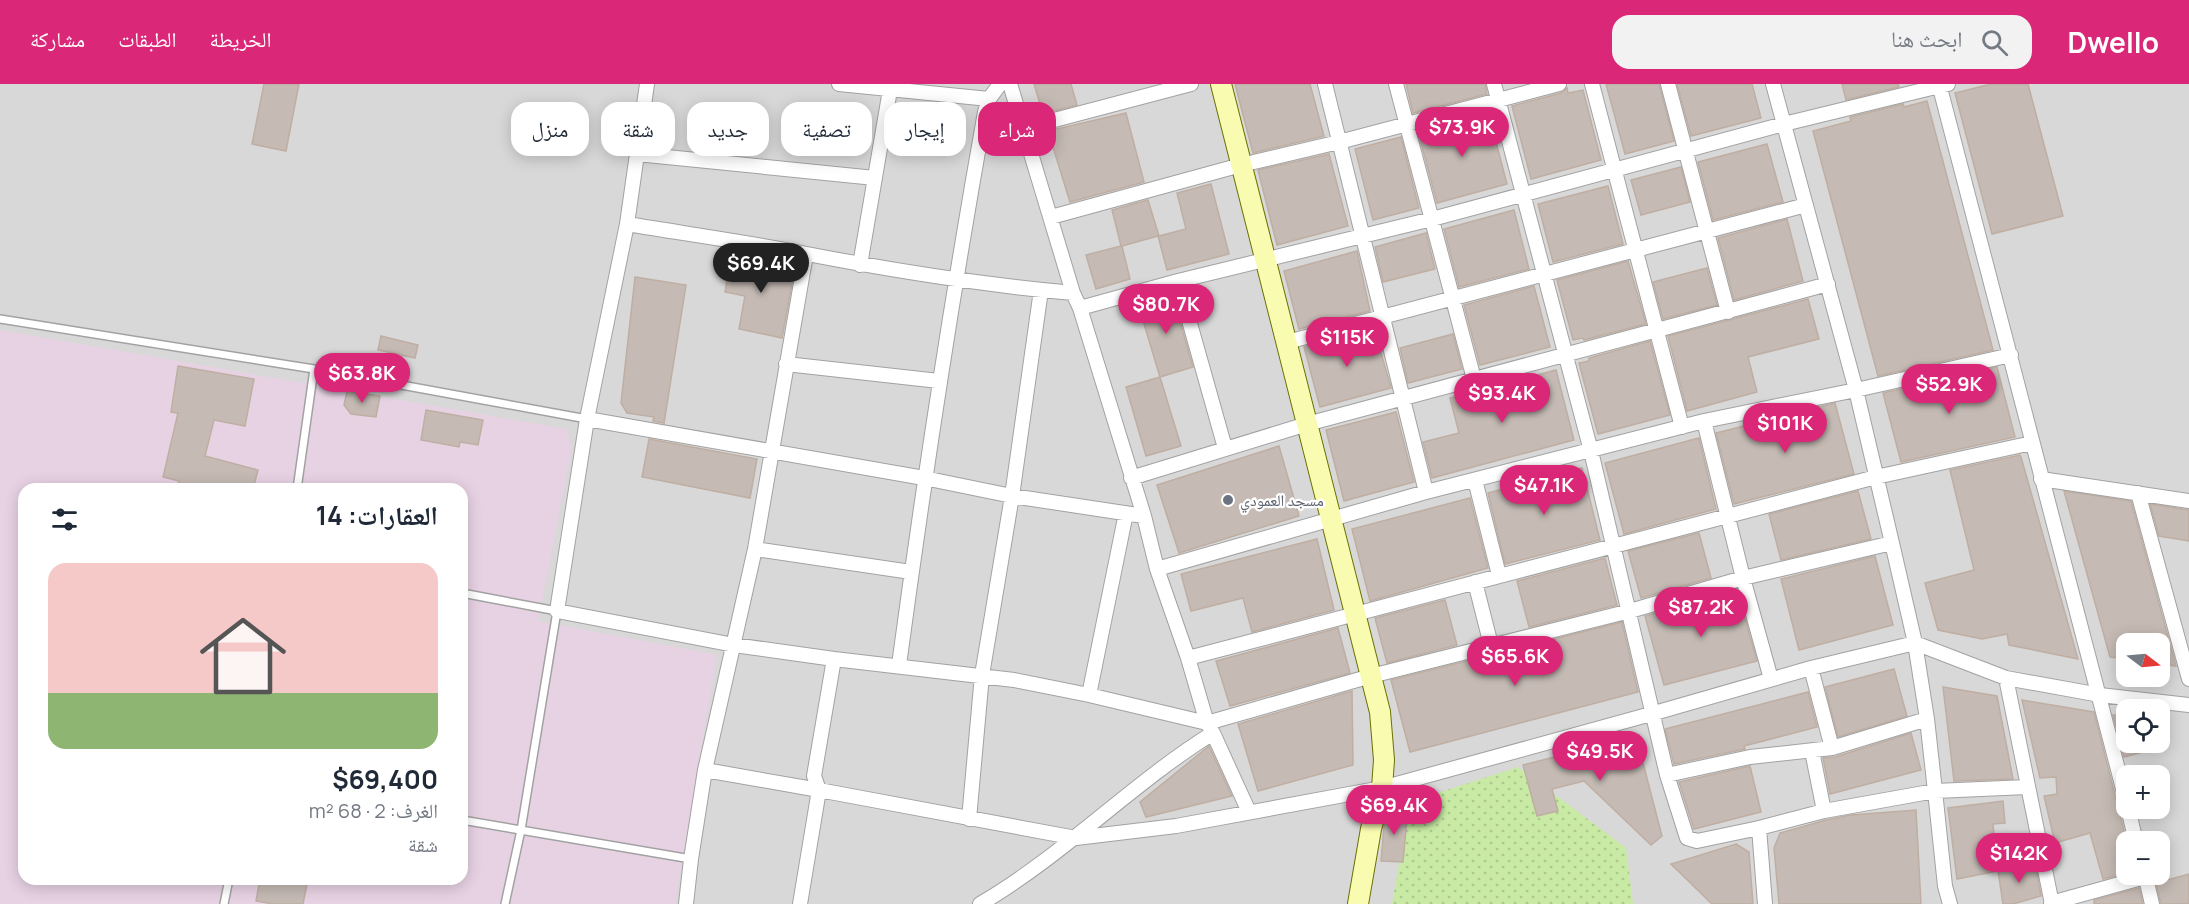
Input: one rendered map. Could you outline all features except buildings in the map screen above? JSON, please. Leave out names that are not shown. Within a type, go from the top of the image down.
[{"type":"main road","points":[[1221,84],[1332,518],[1371,676],[1383,736],[1382,788],[1371,829],[1358,904]]},
{"type":"street","points":[[644,102],[647,84]]},
{"type":"street","points":[[839,84],[891,87],[989,99]]},
{"type":"street","points":[[899,666],[924,478],[955,279],[985,112],[989,99],[1000,84]]},
{"type":"street","points":[[1010,84],[1016,102]]},
{"type":"street","points":[[1056,120],[1191,84]]},
{"type":"street","points":[[1325,84],[1426,492]]},
{"type":"street","points":[[1396,84],[1474,380]]},
{"type":"street","points":[[1494,84],[1591,451],[1612,545],[1630,611],[1666,775],[1688,840],[1697,841],[1824,811],[1935,791],[2026,787]]},
{"type":"street","points":[[1051,217],[1241,165],[1339,142],[1559,84]]},
{"type":"street","points":[[1592,84],[1682,427]]},
{"type":"street","points":[[1668,84],[1728,312]]},
{"type":"street","points":[[1773,84],[1856,390],[1914,643],[1926,719],[1945,886],[1950,904]]},
{"type":"street","points":[[1080,308],[1178,281],[1432,219],[1784,124],[1942,85],[2041,478],[2117,765]]},
{"type":"street","points":[[860,265],[891,87]]},
{"type":"street","points":[[637,156],[627,224],[587,419],[557,611],[734,645],[834,659],[982,675],[1089,695],[1210,728]]},
{"type":"street","points":[[657,156],[875,178]]},
{"type":"street","points":[[1032,156],[1073,293],[1080,308],[1144,516],[1157,569],[1210,728],[1249,812]]},
{"type":"street","points":[[1287,342],[1806,205]]},
{"type":"street","points":[[627,224],[860,265],[1073,293]]},
{"type":"street","points":[[686,904],[705,770],[755,549],[806,254]]},
{"type":"street","points":[[1178,281],[1225,448]]},
{"type":"street","points":[[1131,478],[1307,424],[1828,284]]},
{"type":"street","points":[[969,819],[982,675],[1012,496],[1041,290]]},
{"type":"street","points":[[1157,569],[1426,492],[1704,421],[2011,355]]},
{"type":"street","points":[[786,364],[939,381]]},
{"type":"street","points":[[587,419],[924,478],[1012,496],[1144,516]]},
{"type":"street","points":[[1704,421],[1771,679]]},
{"type":"street","points":[[1188,658],[1876,477],[2032,443]]},
{"type":"street","points":[[2041,478],[2189,501]]},
{"type":"street","points":[[1474,480],[1499,575]]},
{"type":"street","points":[[2138,493],[2189,679]]},
{"type":"street","points":[[1089,695],[1126,513]]},
{"type":"street","points":[[980,904],[1076,838],[1191,747],[1210,728],[1371,676],[1630,611],[1743,578],[1892,543]]},
{"type":"street","points":[[755,549],[911,572]]},
{"type":"street","points":[[1475,582],[1491,645]]},
{"type":"street","points":[[705,770],[1076,838],[1176,826],[1382,788],[1811,668],[1914,643],[2006,678],[2100,695],[2189,705]]},
{"type":"street","points":[[800,904],[819,790],[814,776],[834,659]]},
{"type":"street","points":[[1811,668],[1832,748]]},
{"type":"street","points":[[2006,678],[2026,787],[2052,903],[2116,884]]},
{"type":"street","points":[[1666,775],[1750,757],[1832,748],[1926,719]]},
{"type":"street","points":[[1812,751],[1824,811]]},
{"type":"street","points":[[1759,828],[1765,904]]},
{"type":"street","points":[[2147,885],[2152,904]]},
{"type":"street","points":[[1943,904],[1945,886]]},
{"type":"lane","points":[[0,319],[314,369],[587,419]]},
{"type":"lane","points":[[298,483],[314,369]]},
{"type":"lane","points":[[468,594],[557,611],[521,830],[506,904]]},
{"type":"lane","points":[[468,821],[691,859]]},
{"type":"lane","points":[[224,904],[228,885]]},
{"type":"shaded area","points":[[0,84],[2189,84],[2189,904],[0,904]]},
{"type":"shaded area","points":[[0,330],[566,429],[572,447],[538,621],[717,655],[675,904],[0,904]]},
{"type":"green space","points":[[1518,767],[1626,848],[1633,904],[1392,904],[1410,802]]},
{"type":"place","name":"مسجد العمودي","points":[[1228,500]]}]
